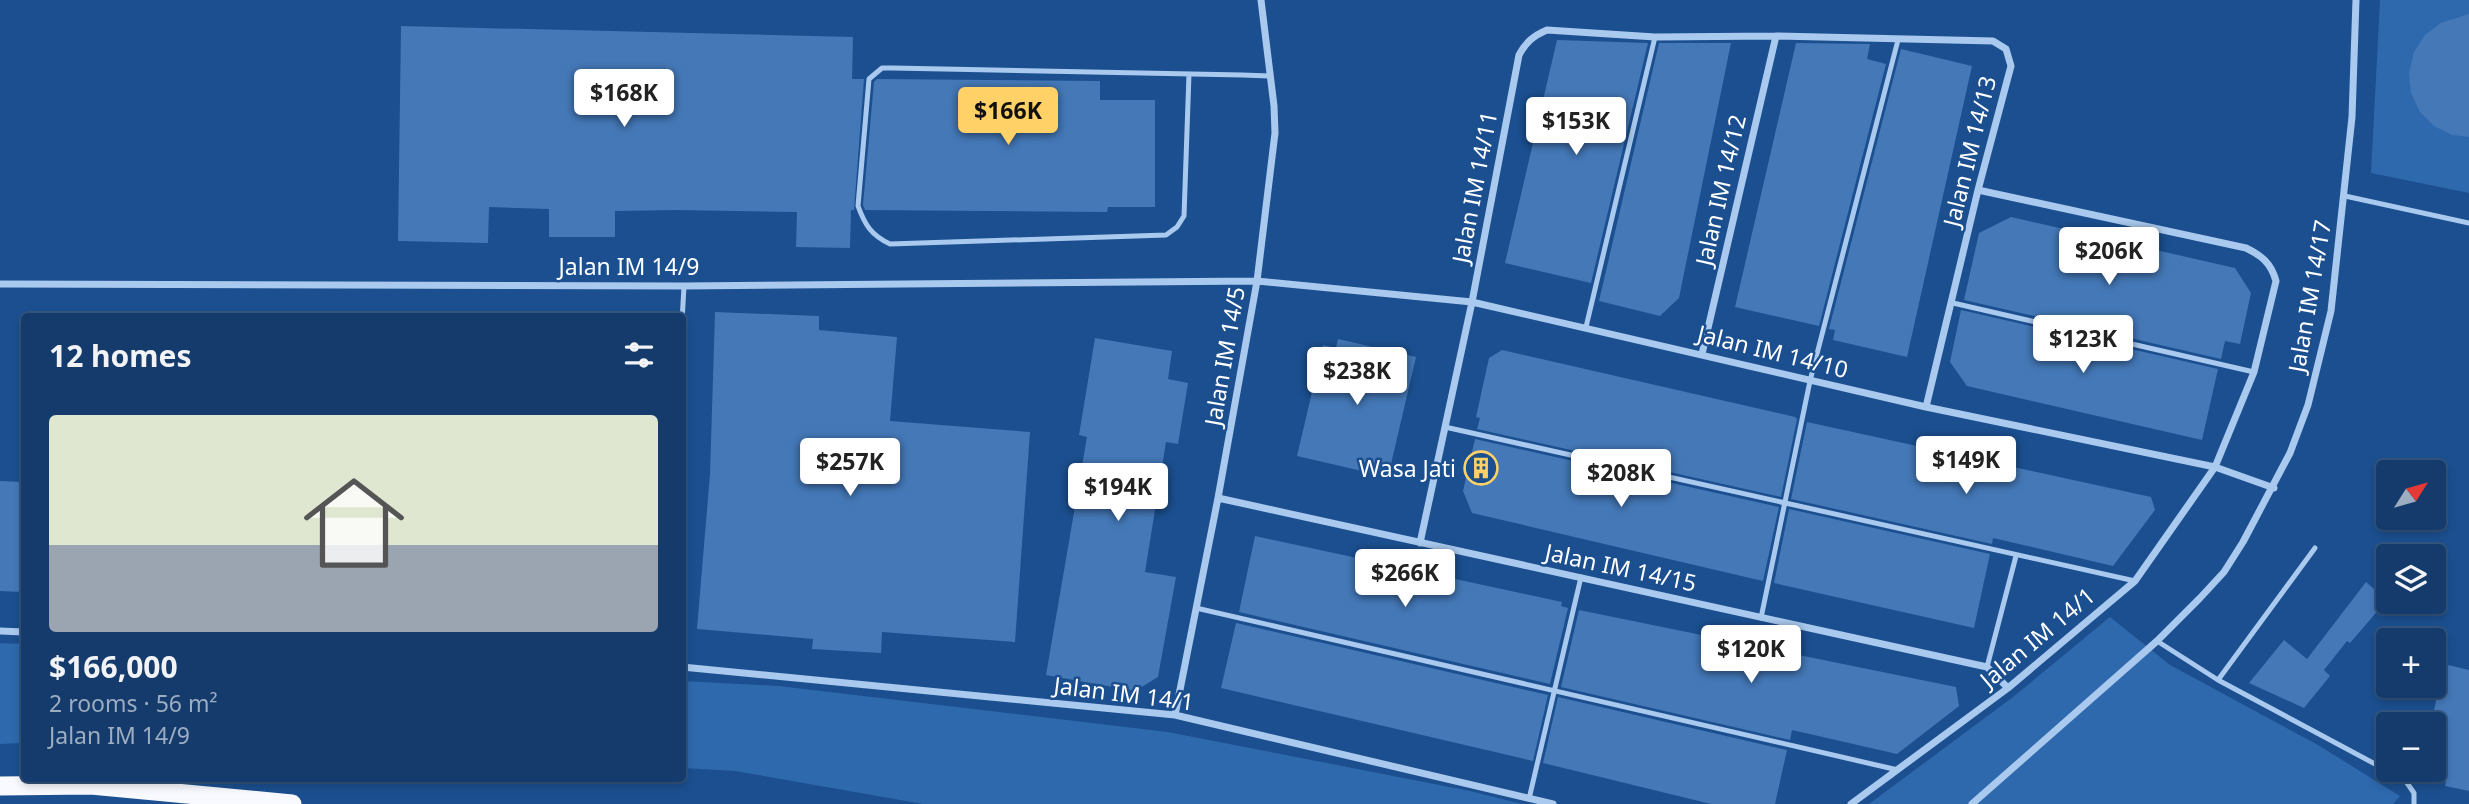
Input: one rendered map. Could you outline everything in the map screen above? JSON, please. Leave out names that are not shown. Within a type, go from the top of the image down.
[{"type":"highway","points":[[0,786],[91,785],[292,804]]},
{"type":"street","name":"Jalan IM 14/5","points":[[1175,715],[1257,281],[1275,133],[1275,106],[1261,0]]},
{"type":"street","name":"Jalan IM 14/17","points":[[1972,804],[2157,641],[2224,572],[2274,488],[2308,405],[2331,311],[2352,117],[2356,0]]},
{"type":"street","name":"Jalan IM 14/11","points":[[1420,542],[1472,302],[1519,55],[1526,43],[1547,30],[1655,37],[1776,36]]},
{"type":"street","name":"Jalan IM 14/13","points":[[1776,36],[1993,41],[2006,50],[2011,66],[1926,407]]},
{"type":"street","name":"Jalan IM 14/12","points":[[1702,354],[1776,36]]},
{"type":"street","name":"Jalan IM 14/1","points":[[1852,804],[2008,688],[2134,581],[2215,467],[2254,372],[2276,281],[2272,268],[2263,256],[2246,248],[1978,190]]},
{"type":"street","name":"Jalan IM 14/10","points":[[1257,281],[1472,302],[1926,407],[2215,467],[2274,488]]},
{"type":"street","name":"Jalan IM 14/9","points":[[0,284],[684,286],[1257,281]]},
{"type":"street","name":"Jalan IM 14/15","points":[[1218,498],[1987,667]]},
{"type":"street","points":[[0,631],[21,632]]},
{"type":"street","name":"Jalan IM 14/1","points":[[686,667],[1175,715],[1553,804]]},
{"type":"street","points":[[1987,667],[2008,688]]},
{"type":"lane","points":[[1586,327],[1655,37]]},
{"type":"lane","points":[[1761,618],[1787,503],[1810,381],[1898,40]]},
{"type":"lane","points":[[1189,74],[1184,216],[1177,227],[1166,235],[890,244],[875,237],[864,224],[858,206],[869,79],[882,68],[1189,74],[1270,76]]},
{"type":"lane","points":[[2345,196],[2469,223]]},
{"type":"lane","points":[[682,313],[684,286]]},
{"type":"lane","points":[[1953,303],[2254,372]]},
{"type":"lane","points":[[1445,427],[2134,581]]},
{"type":"lane","points":[[2218,680],[2315,548]]},
{"type":"lane","points":[[1987,667],[2016,556]]},
{"type":"lane","points":[[1529,799],[1581,577]]},
{"type":"lane","points":[[1196,608],[1898,770]]},
{"type":"lane","points":[[2157,641],[2218,680],[2405,780],[2414,793],[2414,804]]},
{"type":"shaded area","points":[[2380,0],[2469,0],[2469,193],[2371,173]]},
{"type":"shaded area","points":[[2110,617],[2170,665],[2318,745],[2400,796],[2393,804],[1869,804],[2013,697]]},
{"type":"shaded area","points":[[0,643],[21,644],[21,743],[0,744]]},
{"type":"shaded area","points":[[686,681],[779,686],[1168,732],[1470,791],[1522,804],[923,804],[735,771],[686,768]]},
{"type":"building","points":[[2469,14],[2469,137],[2452,135],[2434,126],[2420,112],[2411,93],[2409,73],[2414,52],[2425,35],[2441,23]]},
{"type":"building","points":[[401,26],[853,37],[852,79],[864,79],[854,210],[851,210],[850,248],[796,247],[797,212],[615,211],[615,237],[549,237],[549,209],[489,207],[488,243],[398,241]]},
{"type":"building","points":[[1557,40],[1648,43],[1591,283],[1505,263]]},
{"type":"building","points":[[1659,43],[1731,43],[1679,298],[1660,316],[1599,301]]},
{"type":"building","points":[[1796,43],[1870,44],[1867,59],[1886,64],[1819,326],[1735,307]]},
{"type":"building","points":[[1901,49],[1972,66],[1907,357],[1833,340],[1835,330],[1829,329]]},
{"type":"building","points":[[877,79],[1100,81],[1100,100],[1155,100],[1155,207],[1108,207],[1107,212],[865,210],[863,205],[874,82]]},
{"type":"building","points":[[2011,217],[2235,268],[2251,293],[2240,344],[2225,341],[2221,359],[1964,300],[1979,233]]},
{"type":"building","points":[[1961,310],[2218,369],[2202,440],[1967,386],[1950,362]]},
{"type":"building","points":[[715,312],[819,316],[819,330],[897,337],[890,421],[1030,432],[1015,642],[882,632],[881,653],[812,649],[813,639],[697,629],[710,474]]},
{"type":"building","points":[[1095,338],[1172,351],[1168,379],[1188,383],[1178,444],[1166,442],[1145,572],[1176,577],[1158,677],[1135,691],[1046,675],[1087,437],[1079,435]]},
{"type":"building","points":[[1338,339],[1416,357],[1388,477],[1297,456],[1323,345],[1336,348]]},
{"type":"building","points":[[1502,350],[1795,417],[1797,419],[1781,497],[1477,429],[1480,418],[1476,417],[1489,358]]},
{"type":"building","points":[[1807,422],[2151,497],[2155,510],[2113,566],[1993,538],[1992,544],[1791,499]]},
{"type":"building","points":[[1475,439],[1779,507],[1763,581],[1472,513],[1463,491]]},
{"type":"building","points":[[0,481],[21,482],[21,592],[0,591]]},
{"type":"building","points":[[1789,509],[1990,554],[1974,628],[1774,583]]},
{"type":"building","points":[[1255,536],[1562,602],[1561,606],[1568,608],[1550,684],[1239,612]]},
{"type":"building","points":[[2366,582],[2376,591],[2376,613],[2350,643],[2347,641],[2324,670],[2330,676],[2304,708],[2249,683],[2284,640],[2307,659]]},
{"type":"building","points":[[1579,610],[1956,687],[1959,706],[1897,754],[1792,730],[1790,740],[1561,687]]},
{"type":"building","points":[[1236,623],[1548,695],[1533,761],[1221,688]]},
{"type":"building","points":[[2446,664],[2469,670],[2469,791],[2445,786],[2448,769],[2446,712],[2434,712],[2437,698],[2446,698]]},
{"type":"building","points":[[1558,697],[1787,750],[1775,804],[1711,804],[1543,763]]},
{"type":"place","name":"Wasa Jati","points":[[1481,468]]}]
